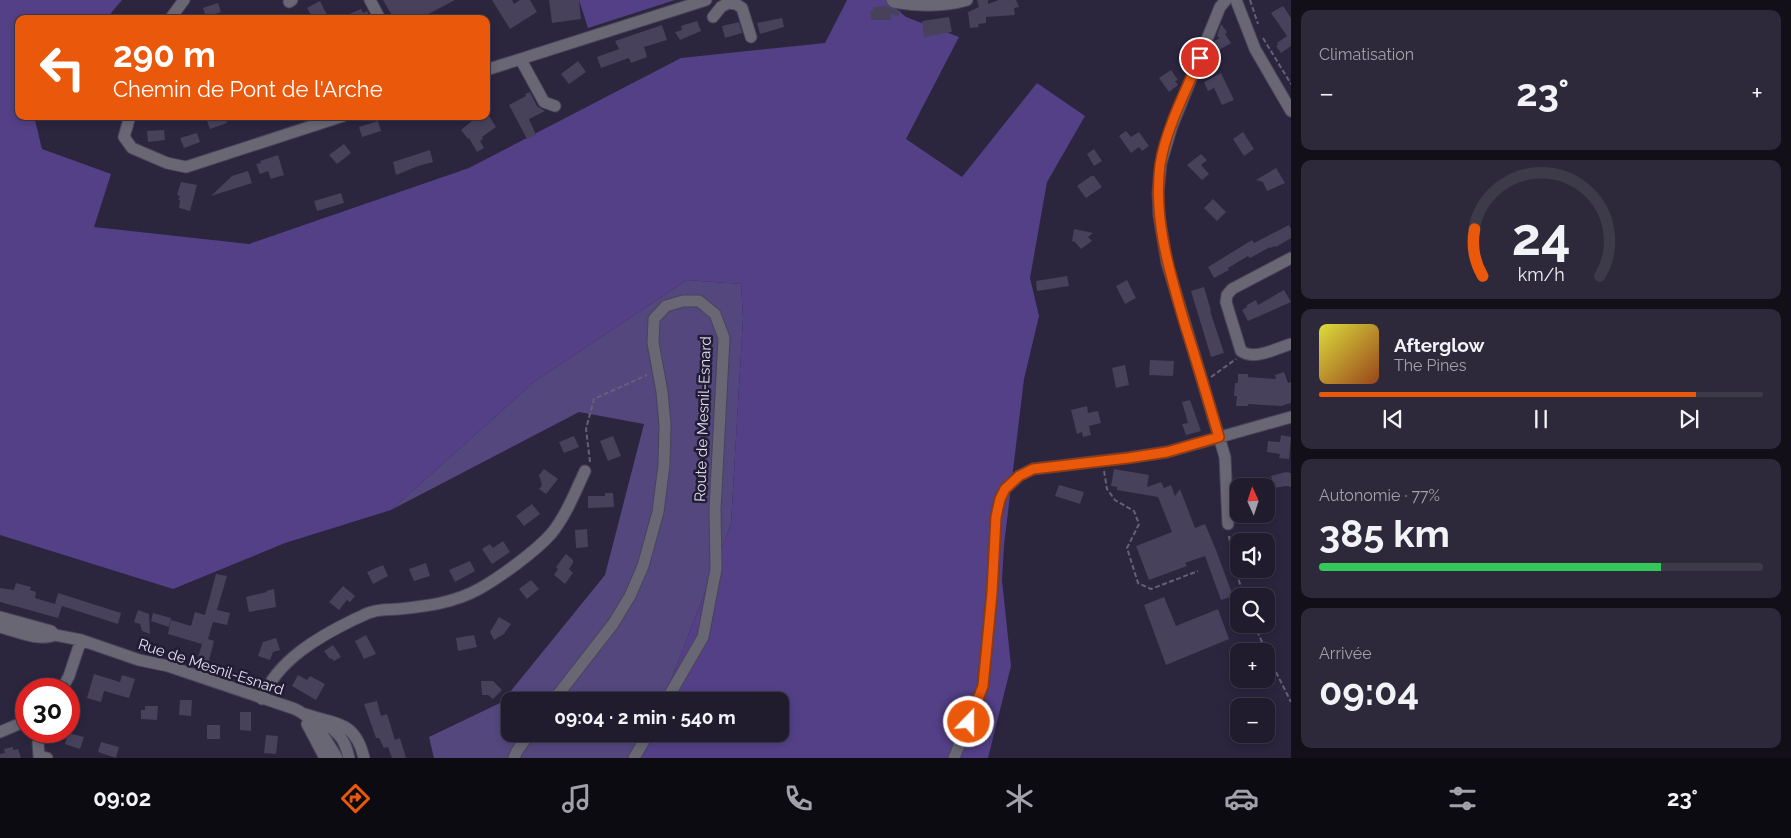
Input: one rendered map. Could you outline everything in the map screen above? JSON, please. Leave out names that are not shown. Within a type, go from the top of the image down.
[{"type":"street","points":[[173,15],[184,0]]},
{"type":"street","points":[[370,0],[378,15]]},
{"type":"street","points":[[490,69],[706,0]]},
{"type":"street","points":[[892,0],[914,6],[953,4],[967,0]]},
{"type":"street","points":[[1226,0],[1220,7],[1172,126],[1161,163],[1158,193],[1159,216],[1167,263],[1224,457],[1226,518]]},
{"type":"street","points":[[1236,0],[1255,49],[1291,112]]},
{"type":"street","points":[[713,17],[727,1],[736,4],[742,8],[751,37]]},
{"type":"street","points":[[521,60],[544,102],[555,106]]},
{"type":"street","points":[[129,120],[124,138],[132,148],[167,163],[186,167],[331,120]]},
{"type":"street","points":[[1287,344],[1254,356],[1246,355],[1242,351],[1226,302],[1227,295],[1232,289],[1291,258]]},
{"type":"street","name":"Route de Mesnil-Esnard","points":[[560,692],[613,624],[630,596],[642,566],[658,512],[664,464],[665,426],[662,392],[652,343],[654,320],[666,306],[683,300],[699,301],[715,314],[724,338],[715,509],[716,569],[702,638],[671,692]]},
{"type":"street","points":[[954,758],[983,686],[992,593],[996,517],[1000,499],[1005,489],[1019,476],[1033,469],[1167,452],[1291,417]]},
{"type":"street","points":[[262,698],[272,679],[290,660],[316,641],[343,625],[372,612],[428,606],[453,600],[479,589],[525,557],[551,534],[569,505],[585,471]]},
{"type":"street","name":"Rue de Mesnil-Esnard","points":[[0,617],[51,631],[55,635],[81,640],[139,660],[168,666],[303,713],[320,732],[337,758]]},
{"type":"street","name":"Rue de Mesnil-Esnard","points":[[0,627],[39,637],[49,638],[55,635]]},
{"type":"street","points":[[68,678],[81,640]]},
{"type":"street","points":[[303,713],[352,730],[362,748],[364,758]]},
{"type":"street","points":[[303,713],[325,758]]},
{"type":"street","points":[[320,719],[335,730],[345,742],[349,758]]},
{"type":"street","points":[[0,732],[15,726]]},
{"type":"street","points":[[514,758],[523,742]]},
{"type":"street","points":[[634,758],[643,742]]},
{"type":"street","points":[[38,743],[39,756],[48,758]]},
{"type":"path","points":[[1250,0],[1259,28]]},
{"type":"path","points":[[1263,37],[1291,84]]},
{"type":"path","points":[[1203,382],[1236,358],[1242,351]]},
{"type":"path","points":[[585,471],[591,468],[586,428],[594,399],[658,370]]},
{"type":"path","points":[[1103,461],[1107,489],[1115,500],[1134,511],[1139,524],[1128,548],[1138,583],[1151,589],[1198,571]]},
{"type":"path","points":[[1226,518],[1233,562],[1241,588]]},
{"type":"path","points":[[1275,670],[1291,702]]},
{"type":"shaded area","points":[[0,0],[122,0],[109,15],[15,15],[15,120],[35,120],[42,149],[111,174],[94,227],[249,244],[469,168],[681,58],[825,43],[847,0],[886,0],[906,17],[959,37],[906,139],[962,177],[1037,83],[1085,116],[1047,182],[1030,278],[1039,316],[1024,379],[1004,545],[1002,580],[1011,666],[988,758],[641,758],[647,742],[789,742],[789,692],[666,692],[731,524],[743,318],[741,284],[687,280],[534,382],[391,510],[285,543],[173,589],[0,535]]},
{"type":"shaded area","points":[[579,0],[675,0],[588,28]]},
{"type":"shaded area","points":[[687,280],[741,284],[743,318],[731,524],[666,692],[510,692],[605,575],[644,424],[579,412],[391,510],[534,382]]},
{"type":"shaded area","points":[[501,702],[501,742],[647,742],[641,758],[434,758],[429,737]]},
{"type":"building","points":[[383,0],[455,0],[427,15],[392,15]]},
{"type":"building","points":[[492,0],[512,0],[514,4],[520,0],[530,0],[537,12],[510,29]]},
{"type":"building","points":[[549,0],[579,0],[581,19],[552,23]]},
{"type":"building","points":[[977,0],[988,0],[988,4],[999,0],[1016,0],[1019,7],[1014,8],[1015,15],[986,17],[986,23],[978,24],[979,27],[970,28],[968,12],[979,7]]},
{"type":"building","points":[[320,1],[327,15],[311,15],[307,8]]},
{"type":"building","points":[[218,3],[221,12],[205,15],[203,8]]},
{"type":"building","points":[[887,6],[901,11],[898,16],[891,14],[891,20],[871,20],[870,11],[874,11],[873,7]]},
{"type":"building","points":[[1283,6],[1291,18],[1291,46],[1281,53],[1276,46],[1278,45],[1277,43],[1287,36],[1271,13]]},
{"type":"building","points":[[361,9],[363,13],[367,11],[369,15],[347,15]]},
{"type":"building","points":[[949,17],[952,32],[924,37],[922,21]]},
{"type":"building","points":[[782,18],[784,27],[760,34],[757,23]]},
{"type":"building","points":[[697,21],[701,31],[680,40],[675,32],[682,30],[681,26]]},
{"type":"building","points":[[739,22],[742,33],[725,38],[722,26]]},
{"type":"building","points":[[1221,24],[1227,32],[1225,34],[1231,43],[1214,53],[1211,49],[1214,41],[1220,38],[1217,36]]},
{"type":"building","points":[[662,25],[667,40],[644,47],[647,57],[631,63],[629,58],[601,68],[597,57],[619,49],[615,41]]},
{"type":"building","points":[[578,61],[586,72],[569,84],[561,74]]},
{"type":"building","points":[[1171,70],[1178,80],[1175,81],[1178,85],[1169,92],[1159,78]]},
{"type":"building","points":[[1221,73],[1234,100],[1222,105],[1214,88],[1208,91],[1204,82]]},
{"type":"building","points":[[530,92],[537,106],[545,111],[529,119],[536,135],[527,139],[509,105]]},
{"type":"building","points":[[490,118],[496,127],[482,137],[483,139],[480,141],[484,148],[477,152],[469,138],[461,130],[473,120],[490,120]]},
{"type":"building","points":[[207,120],[226,120],[227,123],[210,129]]},
{"type":"building","points":[[378,121],[381,131],[362,137],[359,127]]},
{"type":"building","points":[[164,130],[165,140],[148,142],[147,131]]},
{"type":"building","points":[[1126,131],[1131,137],[1139,132],[1149,146],[1142,151],[1139,147],[1131,153],[1119,136]]},
{"type":"building","points":[[1243,132],[1254,149],[1244,156],[1233,139]]},
{"type":"building","points":[[197,133],[200,142],[184,148],[180,138]]},
{"type":"building","points":[[344,144],[351,153],[337,164],[329,155]]},
{"type":"building","points":[[1094,149],[1102,161],[1094,166],[1087,154]]},
{"type":"building","points":[[430,150],[433,162],[396,175],[393,162]]},
{"type":"building","points":[[1201,154],[1207,160],[1201,165],[1209,174],[1202,180],[1187,165]]},
{"type":"building","points":[[278,155],[284,175],[271,179],[268,171],[260,174],[256,164]]},
{"type":"building","points":[[1276,168],[1285,183],[1267,191],[1263,182],[1256,180]]},
{"type":"building","points":[[248,171],[252,183],[211,196],[232,176]]},
{"type":"building","points":[[1091,176],[1094,176],[1102,187],[1086,198],[1077,186]]},
{"type":"building","points":[[181,182],[197,185],[190,211],[179,208],[180,200],[178,200],[180,196],[177,195]]},
{"type":"building","points":[[341,193],[344,203],[317,211],[314,201]]},
{"type":"building","points":[[1213,199],[1226,212],[1217,221],[1204,208]]},
{"type":"building","points":[[1289,225],[1291,238],[1276,247],[1270,247],[1250,258],[1248,256],[1214,278],[1208,267],[1252,240],[1254,243]]},
{"type":"building","points":[[1074,229],[1093,233],[1088,237],[1092,241],[1081,249],[1072,241]]},
{"type":"building","points":[[1067,276],[1069,286],[1037,291],[1036,281]]},
{"type":"building","points":[[1127,280],[1136,298],[1125,304],[1116,286]]},
{"type":"building","points":[[1204,287],[1224,353],[1211,357],[1191,291]]},
{"type":"building","points":[[1284,290],[1291,302],[1248,321],[1242,310],[1247,305],[1256,300],[1258,305]]},
{"type":"building","points":[[1150,360],[1174,361],[1173,376],[1149,375]]},
{"type":"building","points":[[1125,365],[1129,385],[1116,388],[1112,368]]},
{"type":"building","points":[[1284,372],[1288,383],[1291,382],[1291,403],[1281,406],[1248,404],[1248,406],[1236,406],[1237,396],[1234,396],[1235,383],[1238,383],[1238,374],[1248,374],[1248,377],[1276,379],[1275,375]]},
{"type":"building","points":[[1190,400],[1201,431],[1186,435],[1182,424],[1188,423],[1182,402]]},
{"type":"building","points":[[1087,406],[1088,413],[1098,411],[1101,423],[1089,426],[1091,435],[1083,437],[1082,432],[1077,434],[1071,410]]},
{"type":"building","points":[[1281,435],[1291,437],[1289,459],[1279,458],[1280,454],[1267,452],[1268,441],[1280,442]]},
{"type":"building","points":[[574,436],[579,447],[564,453],[559,442]]},
{"type":"building","points":[[613,436],[621,456],[608,461],[600,441]]},
{"type":"building","points":[[544,469],[558,479],[546,494],[539,489],[542,485],[539,475]]},
{"type":"building","points":[[1114,469],[1149,475],[1147,487],[1161,482],[1164,488],[1171,485],[1175,496],[1180,489],[1195,528],[1205,524],[1230,588],[1230,597],[1221,600],[1205,556],[1185,563],[1187,566],[1149,580],[1136,546],[1172,532],[1158,497],[1117,490],[1117,487],[1111,486]]},
{"type":"building","points":[[1286,472],[1291,473],[1291,487],[1275,488],[1275,478],[1272,478],[1271,476]]},
{"type":"building","points":[[1059,485],[1084,492],[1080,504],[1055,496]]},
{"type":"building","points":[[605,493],[613,493],[614,507],[588,508],[588,496],[605,496]]},
{"type":"building","points":[[532,504],[540,514],[524,526],[516,516]]},
{"type":"building","points":[[587,529],[588,547],[576,548],[575,530]]},
{"type":"building","points":[[503,541],[510,552],[492,564],[482,549],[490,544],[493,548]]},
{"type":"building","points":[[566,554],[573,560],[569,569],[573,573],[565,584],[554,575],[558,569],[556,567]]},
{"type":"building","points":[[470,561],[475,571],[455,582],[449,570]]},
{"type":"building","points":[[426,563],[430,576],[414,581],[409,569]]},
{"type":"building","points":[[383,565],[388,576],[373,584],[367,572]]},
{"type":"building","points":[[216,574],[227,576],[217,610],[230,613],[227,625],[213,622],[208,639],[214,641],[208,664],[197,661],[202,644],[168,634],[171,620],[191,626],[195,612],[205,615]]},
{"type":"building","points":[[531,580],[539,589],[527,599],[519,589]]},
{"type":"building","points":[[16,583],[31,587],[30,590],[36,592],[35,598],[55,604],[58,593],[121,613],[118,624],[62,606],[58,618],[0,602],[0,588],[14,590]]},
{"type":"building","points":[[343,586],[355,596],[350,602],[347,600],[339,610],[329,602]]},
{"type":"building","points":[[274,589],[276,607],[249,612],[246,597]]},
{"type":"building","points":[[1164,597],[1176,626],[1218,609],[1229,639],[1166,665],[1144,605]]},
{"type":"building","points":[[138,610],[149,614],[150,634],[142,631],[140,624],[134,622]]},
{"type":"building","points":[[153,613],[171,618],[169,627],[151,621]]},
{"type":"building","points":[[499,617],[511,624],[504,634],[494,640],[490,632]]},
{"type":"building","points":[[366,635],[376,654],[364,659],[355,641]]},
{"type":"building","points":[[474,635],[477,647],[458,651],[456,638]]},
{"type":"building","points":[[276,638],[280,650],[273,652],[270,660],[258,656],[263,642]]},
{"type":"building","points":[[333,645],[341,657],[334,661],[324,651]]},
{"type":"building","points":[[94,674],[120,682],[122,675],[135,679],[129,698],[104,691],[101,702],[87,698]]},
{"type":"building","points":[[298,675],[307,680],[310,676],[325,684],[316,700],[292,686]]},
{"type":"building","points":[[481,681],[493,681],[502,690],[493,699],[488,695],[482,695]]},
{"type":"building","points":[[180,700],[192,700],[191,716],[179,715]]},
{"type":"building","points":[[377,701],[381,716],[387,714],[395,740],[400,738],[406,758],[392,758],[388,747],[384,748],[379,738],[376,738],[364,704]]},
{"type":"building","points":[[145,706],[158,706],[157,720],[141,719],[141,710],[145,710]]},
{"type":"building","points":[[240,712],[251,712],[251,731],[240,730]]},
{"type":"building","points":[[207,725],[220,725],[220,739],[207,739]]},
{"type":"building","points":[[266,735],[278,736],[276,754],[264,753]]},
{"type":"building","points":[[80,736],[84,737],[80,749],[65,744],[80,743]]},
{"type":"building","points":[[101,742],[119,747],[116,758],[98,752]]},
{"type":"building","points":[[13,747],[13,750],[18,749],[21,758],[0,758],[0,754],[5,753],[4,749]]},
{"type":"route","points":[[969,722],[983,686],[992,593],[996,517],[1000,499],[1005,489],[1019,476],[1033,469],[1167,452],[1219,437],[1167,263],[1159,216],[1158,193],[1161,163],[1172,126],[1200,58]]}]
